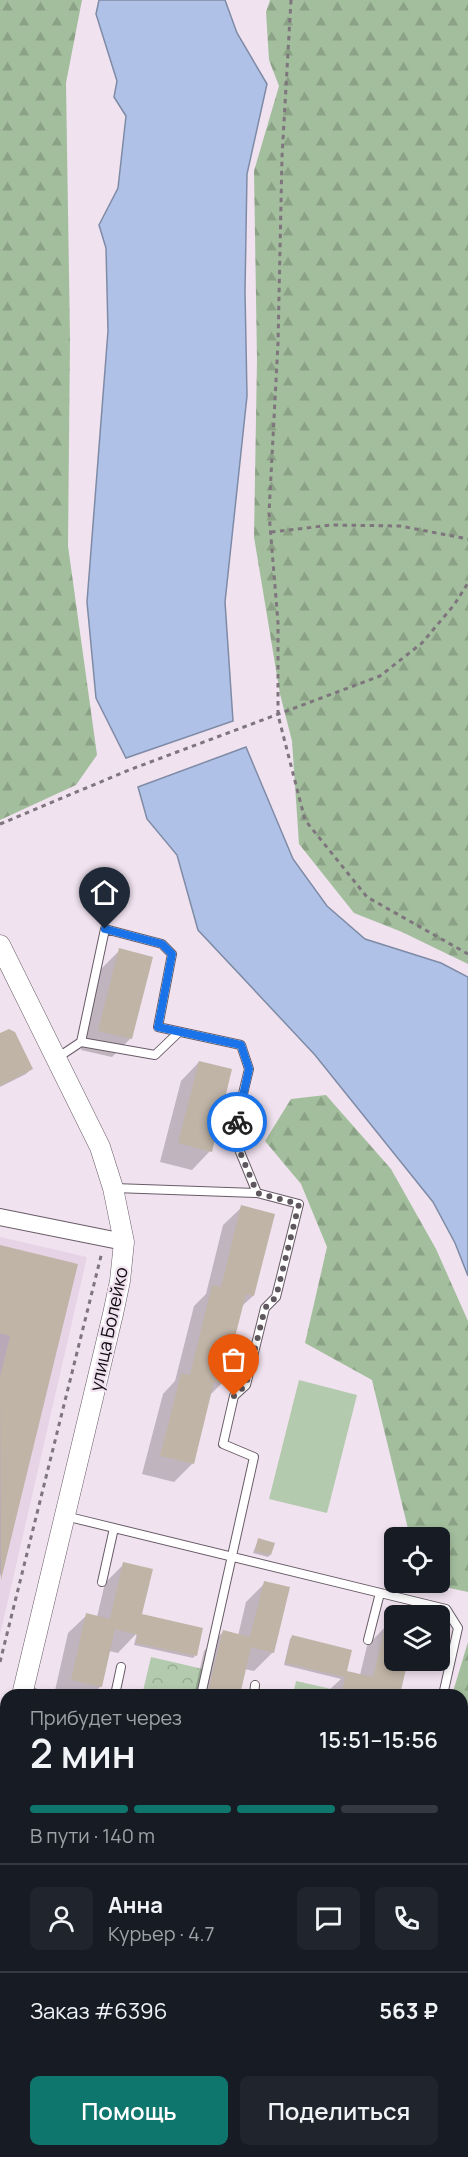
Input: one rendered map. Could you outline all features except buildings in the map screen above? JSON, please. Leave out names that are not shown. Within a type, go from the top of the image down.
[{"type":"street","name":"улица Болейко","points":[[2,952],[100,1148],[113,1188],[115,1240],[120,1281],[65,1516],[30,1689]]},
{"type":"street","points":[[0,1217],[115,1240]]},
{"type":"lane","points":[[56,1059],[81,1042],[105,929],[162,944],[172,954],[158,1027],[241,1045],[249,1069],[233,1135],[257,1193]]},
{"type":"lane","points":[[81,1042],[155,1055],[179,1032]]},
{"type":"lane","points":[[113,1188],[257,1193],[299,1204],[276,1297],[265,1308],[246,1385],[234,1396],[223,1444],[254,1456],[202,1689]]},
{"type":"lane","points":[[65,1516],[446,1609],[458,1628],[444,1689]]},
{"type":"lane","points":[[102,1582],[114,1528]]},
{"type":"lane","points":[[368,1640],[380,1593]]},
{"type":"lane","points":[[116,1689],[121,1667]]},
{"type":"lane","points":[[255,1685],[255,1689]]},
{"type":"path","points":[[291,0],[282,157],[278,343],[269,513],[278,623],[278,715],[305,820],[367,897],[468,954]]},
{"type":"path","points":[[271,532],[332,525],[400,526],[468,539]]},
{"type":"path","points":[[0,824],[129,770],[380,676],[422,643],[454,605],[468,583]]},
{"type":"path","points":[[0,1662],[115,1240]]},
{"type":"shaded area","points":[[0,1237],[87,1257],[0,1635]]},
{"type":"green space","points":[[0,0],[82,0],[66,83],[70,339],[68,546],[97,755],[76,785],[0,820]]},
{"type":"green space","points":[[270,0],[468,0],[468,964],[402,932],[354,913],[299,844],[292,741],[280,694],[254,537],[257,360],[254,171],[279,86],[269,60],[266,12]]},
{"type":"green space","points":[[326,1095],[391,1169],[436,1249],[468,1321],[468,1592],[450,1588],[450,1527],[408,1527],[372,1380],[305,1343],[327,1247],[301,1184],[265,1141],[291,1099]]},
{"type":"green space","points":[[299,1380],[357,1395],[327,1513],[269,1499]]},
{"type":"green space","points":[[468,1642],[468,1689],[454,1689]]},
{"type":"green space","points":[[151,1657],[203,1669],[198,1689],[143,1689]]},
{"type":"green space","points":[[296,1681],[332,1689],[294,1689]]},
{"type":"water","points":[[99,0],[225,0],[237,33],[267,84],[247,174],[245,291],[247,396],[225,602],[233,721],[126,758],[96,698],[87,602],[108,331],[106,248],[99,225],[118,188],[126,116],[114,97],[117,81],[96,14]]},
{"type":"water","points":[[246,747],[293,859],[327,906],[365,939],[441,963],[468,977],[468,1276],[455,1243],[433,1202],[315,1055],[198,930],[177,855],[147,819],[138,787]]},
{"type":"way so far","points":[[234,1396],[246,1385],[265,1308],[276,1297],[299,1204],[257,1193],[233,1135],[237,1122]]},
{"type":"route","points":[[105,929],[162,944],[172,954],[158,1027],[241,1045],[249,1069],[237,1122]]}]
